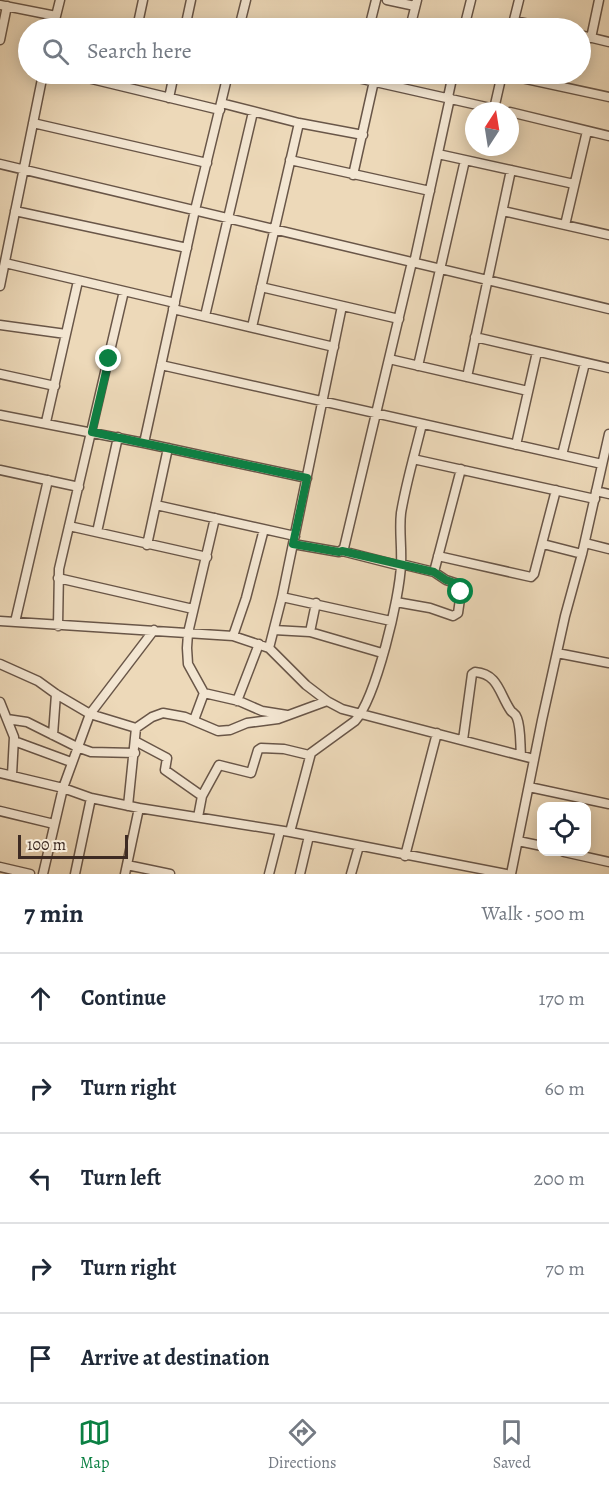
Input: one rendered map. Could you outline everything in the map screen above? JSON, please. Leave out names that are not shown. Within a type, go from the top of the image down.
[{"type":"street","points":[[0,40],[4,5],[56,16],[60,0]]},
{"type":"street","points":[[139,18],[143,0]]},
{"type":"street","points":[[187,18],[191,0]]},
{"type":"street","points":[[242,18],[246,0]]},
{"type":"street","points":[[371,18],[375,0]]},
{"type":"street","points":[[387,0],[416,3],[412,18]]},
{"type":"street","points":[[466,18],[471,0]]},
{"type":"street","points":[[515,18],[519,0]]},
{"type":"street","points":[[599,0],[591,38],[609,42]]},
{"type":"street","points":[[0,286],[41,84]]},
{"type":"street","points":[[115,84],[169,98],[253,112],[363,135]]},
{"type":"street","points":[[169,98],[172,84]]},
{"type":"street","points":[[144,443],[195,210],[226,84]]},
{"type":"street","points":[[353,175],[373,84]]},
{"type":"street","points":[[388,84],[467,102]]},
{"type":"street","points":[[342,551],[430,191],[451,84]]},
{"type":"street","points":[[495,102],[500,84]]},
{"type":"street","points":[[547,84],[609,98]]},
{"type":"street","points":[[205,316],[253,112]]},
{"type":"street","points":[[519,114],[609,136]]},
{"type":"street","points":[[33,123],[207,163]]},
{"type":"street","points":[[252,327],[299,123]]},
{"type":"street","points":[[565,225],[587,131]]},
{"type":"street","points":[[438,154],[574,184]]},
{"type":"street","points":[[290,160],[430,191]]},
{"type":"street","points":[[418,366],[465,160]]},
{"type":"street","points":[[0,164],[609,309]]},
{"type":"street","points":[[467,377],[512,170]]},
{"type":"street","points":[[15,211],[187,248]]},
{"type":"street","points":[[503,211],[609,235]]},
{"type":"street","points":[[5,263],[124,291],[292,339],[334,347]]},
{"type":"street","points":[[46,422],[78,280]]},
{"type":"street","points":[[261,287],[399,319]]},
{"type":"street","points":[[58,626],[58,578],[124,291]]},
{"type":"street","points":[[268,648],[282,597],[342,306]]},
{"type":"street","points":[[0,320],[66,334]]},
{"type":"street","points":[[476,337],[609,368]]},
{"type":"street","points":[[516,445],[537,352]]},
{"type":"street","points":[[389,359],[528,391]]},
{"type":"street","points":[[562,455],[585,363]]},
{"type":"street","points":[[161,365],[602,464]]},
{"type":"street","points":[[0,374],[54,386]]},
{"type":"street","points":[[0,414],[307,478]]},
{"type":"street","points":[[290,832],[309,755],[361,714],[372,691],[396,602],[401,565],[401,514],[422,424]]},
{"type":"street","points":[[511,874],[556,652],[585,543],[609,434]]},
{"type":"street","points":[[97,532],[118,438]]},
{"type":"street","points":[[147,545],[168,448]]},
{"type":"street","points":[[413,459],[556,490],[596,495],[609,494]]},
{"type":"street","points":[[434,572],[461,469]]},
{"type":"street","points":[[0,470],[79,487]]},
{"type":"street","points":[[15,622],[48,480]]},
{"type":"street","points":[[438,556],[528,577],[534,574],[556,490]]},
{"type":"street","points":[[156,505],[264,529],[339,552],[434,572],[460,587],[458,613],[453,616],[430,608],[396,602]]},
{"type":"street","points":[[215,518],[188,633],[188,664],[204,693],[237,700],[262,711],[291,715]]},
{"type":"street","points":[[69,526],[207,557]]},
{"type":"street","points":[[233,636],[246,598],[264,529]]},
{"type":"street","points":[[585,543],[609,549]]},
{"type":"street","points":[[543,544],[582,554]]},
{"type":"street","points":[[58,578],[194,609]]},
{"type":"street","points":[[282,597],[392,621]]},
{"type":"street","points":[[310,632],[316,603]]},
{"type":"street","points":[[0,621],[233,636],[268,648],[306,685],[327,701],[361,714],[534,759]]},
{"type":"street","points":[[43,874],[63,788],[90,714],[154,630]]},
{"type":"street","points":[[274,630],[310,632],[382,653]]},
{"type":"street","points":[[237,700],[259,644]]},
{"type":"street","points":[[556,652],[609,663]]},
{"type":"street","points":[[0,664],[38,681],[90,714],[136,728],[163,713],[194,720],[218,731],[224,731],[247,723],[275,720],[327,701]]},
{"type":"street","points":[[463,740],[472,674],[485,673],[496,684],[516,716],[522,755]]},
{"type":"street","points":[[194,720],[204,693]]},
{"type":"street","points":[[53,735],[56,694]]},
{"type":"street","points":[[0,702],[14,741],[12,775]]},
{"type":"street","points":[[7,719],[27,722],[77,747],[95,753],[135,753]]},
{"type":"street","points":[[128,806],[136,728]]},
{"type":"street","points":[[405,856],[437,733]]},
{"type":"street","points":[[14,741],[71,762]]},
{"type":"street","points":[[135,741],[167,758],[165,770],[202,796]]},
{"type":"street","points":[[198,817],[202,796],[219,765],[252,772],[260,748],[284,749],[309,755]]},
{"type":"street","points":[[0,773],[128,806],[290,832],[506,874]]},
{"type":"street","points":[[529,787],[609,804]]},
{"type":"street","points":[[75,874],[91,798]]},
{"type":"street","points":[[139,808],[126,869],[170,874]]},
{"type":"street","points":[[0,812],[54,824]]},
{"type":"street","points":[[269,874],[280,831]]},
{"type":"street","points":[[300,874],[309,836]]},
{"type":"street","points":[[518,841],[537,845]]},
{"type":"street","points":[[351,874],[358,846]]},
{"type":"street","points":[[582,856],[609,862]]},
{"type":"street","points":[[0,867],[30,874]]},
{"type":"route","points":[[109,359],[92,432],[307,478],[293,544],[342,551],[434,572],[458,584],[461,592]]}]
